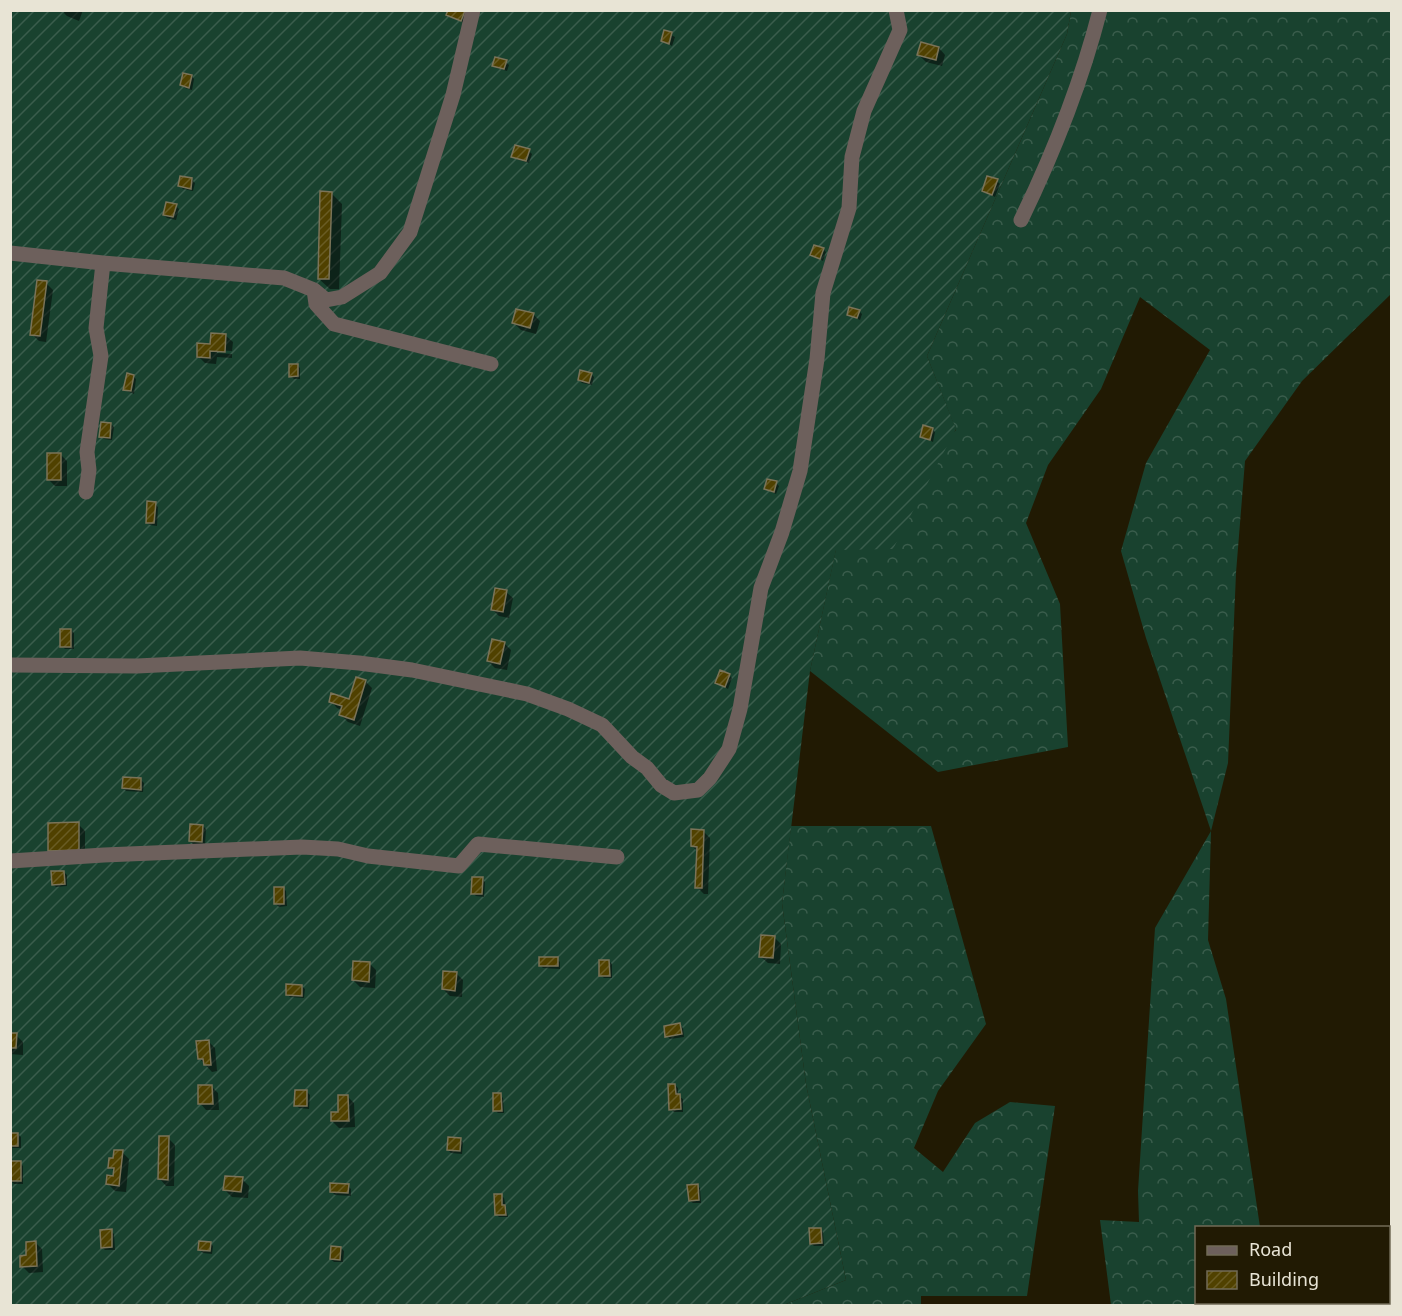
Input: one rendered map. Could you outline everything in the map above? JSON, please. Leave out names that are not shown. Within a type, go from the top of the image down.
[{"type":"street","points":[[10,252],[103,263],[284,278],[314,290],[326,300],[342,297],[380,273],[410,232],[453,95],[473,10]]},
{"type":"street","points":[[10,665],[136,666],[300,658],[412,670],[527,693],[568,709],[602,725],[632,757],[647,768],[661,785],[674,793],[698,790],[710,778],[729,749],[740,709],[761,588],[782,532],[800,471],[815,370],[823,293],[849,208],[852,157],[864,111],[900,30],[896,10]]},
{"type":"street","points":[[1021,219],[1043,173],[1079,85],[1100,10]]},
{"type":"street","points":[[86,492],[89,470],[87,452],[101,356],[96,328],[103,263]]},
{"type":"street","points":[[314,290],[316,304],[334,324],[491,364]]},
{"type":"street","points":[[10,861],[302,847],[338,849],[368,856],[459,866],[478,844],[617,857]]},
{"type":"green space","points":[[10,11],[1071,11],[1067,34],[927,356],[956,429],[893,549],[836,550],[810,671],[782,903],[806,1084],[846,1280],[781,1306],[11,1305]]},
{"type":"green space","points":[[1071,11],[1391,11],[1391,294],[1302,381],[1245,461],[1236,573],[1228,763],[1211,831],[1146,638],[1121,551],[1146,463],[1210,350],[1140,297],[1101,389],[1048,465],[1026,523],[1060,604],[1068,747],[938,772],[810,671],[836,549],[956,430],[927,356],[1067,34]]},
{"type":"green space","points":[[791,826],[931,826],[986,1024],[938,1091],[914,1148],[943,1172],[975,1123],[1010,1102],[1055,1106],[1027,1296],[921,1296],[921,1306],[781,1306],[846,1280],[806,1084],[782,903]]},
{"type":"green space","points":[[1211,831],[1208,940],[1226,999],[1260,1226],[1195,1226],[1195,1304],[1283,1305],[1111,1305],[1100,1220],[1139,1222],[1138,1191],[1155,928]]},
{"type":"building","points":[[448,10],[464,10],[461,21],[446,15]]},
{"type":"building","points":[[664,30],[672,32],[669,44],[661,41]]},
{"type":"building","points":[[921,42],[939,47],[936,60],[917,55]]},
{"type":"building","points":[[495,57],[507,60],[504,69],[492,66]]},
{"type":"building","points":[[183,73],[192,75],[189,88],[180,85]]},
{"type":"building","points":[[515,145],[530,149],[526,161],[511,157]]},
{"type":"building","points":[[180,176],[192,178],[191,189],[178,186]]},
{"type":"building","points":[[987,176],[998,179],[992,195],[982,191]]},
{"type":"building","points":[[320,191],[332,192],[329,279],[318,279]]},
{"type":"building","points":[[166,202],[177,204],[173,217],[163,215]]},
{"type":"building","points":[[814,245],[824,248],[820,259],[810,255]]},
{"type":"building","points":[[37,280],[47,281],[40,336],[30,335]]},
{"type":"building","points":[[849,307],[860,310],[857,318],[847,315]]},
{"type":"building","points":[[516,309],[534,313],[530,328],[512,323]]},
{"type":"building","points":[[211,333],[226,334],[225,352],[210,351],[210,358],[197,357],[197,343],[210,344]]},
{"type":"building","points":[[289,364],[298,364],[298,376],[289,377]]},
{"type":"building","points":[[580,370],[592,373],[589,383],[578,380]]},
{"type":"building","points":[[127,373],[134,375],[131,391],[123,390]]},
{"type":"building","points":[[101,422],[111,423],[110,438],[99,437]]},
{"type":"building","points":[[923,425],[933,428],[930,440],[920,437]]},
{"type":"building","points":[[47,453],[61,453],[61,480],[47,480]]},
{"type":"building","points":[[767,479],[777,481],[774,492],[764,489]]},
{"type":"building","points":[[147,501],[156,502],[154,523],[146,523]]},
{"type":"building","points":[[495,588],[507,590],[503,612],[491,610]]},
{"type":"building","points":[[60,629],[71,629],[71,647],[60,647]]},
{"type":"building","points":[[492,639],[505,642],[500,664],[487,661]]},
{"type":"building","points":[[720,670],[730,674],[725,687],[715,683]]},
{"type":"building","points":[[356,677],[366,680],[354,720],[339,715],[342,706],[329,702],[331,693],[349,699]]},
{"type":"building","points":[[123,777],[141,778],[141,790],[122,788]]},
{"type":"building","points":[[79,822],[79,850],[48,851],[48,823]]},
{"type":"building","points":[[190,824],[203,825],[202,842],[189,841]]},
{"type":"building","points":[[691,829],[704,830],[702,888],[695,888],[697,847],[691,846]]},
{"type":"building","points":[[51,871],[64,871],[65,884],[52,885]]},
{"type":"building","points":[[472,877],[483,877],[482,894],[471,894]]},
{"type":"building","points":[[274,887],[284,887],[284,904],[274,904]]},
{"type":"building","points":[[761,935],[775,936],[773,958],[759,957]]},
{"type":"building","points":[[539,957],[558,957],[558,966],[539,966]]},
{"type":"building","points":[[599,960],[609,960],[610,976],[599,976]]},
{"type":"building","points":[[353,961],[370,962],[369,982],[352,980]]},
{"type":"building","points":[[443,971],[457,972],[455,991],[442,989]]},
{"type":"building","points":[[286,984],[302,985],[302,996],[286,995]]},
{"type":"building","points":[[680,1023],[682,1034],[665,1037],[664,1026]]},
{"type":"building","points":[[10,1033],[17,1033],[16,1048],[10,1048]]},
{"type":"building","points":[[209,1040],[211,1065],[204,1065],[203,1059],[198,1059],[196,1041]]},
{"type":"building","points":[[668,1084],[675,1084],[676,1094],[680,1094],[681,1109],[669,1110]]},
{"type":"building","points":[[198,1085],[212,1085],[213,1104],[198,1104]]},
{"type":"building","points":[[295,1090],[307,1090],[307,1106],[294,1106]]},
{"type":"building","points":[[493,1093],[501,1093],[502,1111],[493,1111]]},
{"type":"building","points":[[338,1095],[348,1095],[349,1121],[331,1121],[331,1112],[338,1112]]},
{"type":"building","points":[[10,1133],[18,1133],[18,1146],[10,1146]]},
{"type":"building","points":[[159,1136],[169,1136],[168,1180],[158,1179]]},
{"type":"building","points":[[448,1137],[461,1138],[460,1151],[447,1150]]},
{"type":"building","points":[[114,1150],[123,1150],[119,1186],[106,1184],[107,1175],[113,1176],[114,1168],[108,1168],[109,1158],[113,1158]]},
{"type":"building","points":[[10,1161],[21,1161],[21,1181],[10,1181]]},
{"type":"building","points":[[225,1176],[243,1177],[241,1192],[223,1190]]},
{"type":"building","points":[[330,1183],[349,1184],[348,1193],[330,1192]]},
{"type":"building","points":[[698,1184],[699,1200],[689,1201],[687,1185]]},
{"type":"building","points":[[494,1194],[502,1194],[502,1205],[505,1205],[506,1215],[495,1215]]},
{"type":"building","points":[[809,1228],[821,1228],[822,1243],[810,1244]]},
{"type":"building","points":[[112,1229],[112,1247],[101,1248],[100,1230]]},
{"type":"building","points":[[36,1241],[37,1266],[20,1267],[20,1256],[26,1255],[26,1242]]},
{"type":"building","points":[[199,1241],[211,1242],[210,1251],[198,1250]]},
{"type":"building","points":[[331,1246],[341,1247],[340,1260],[330,1259]]}]
